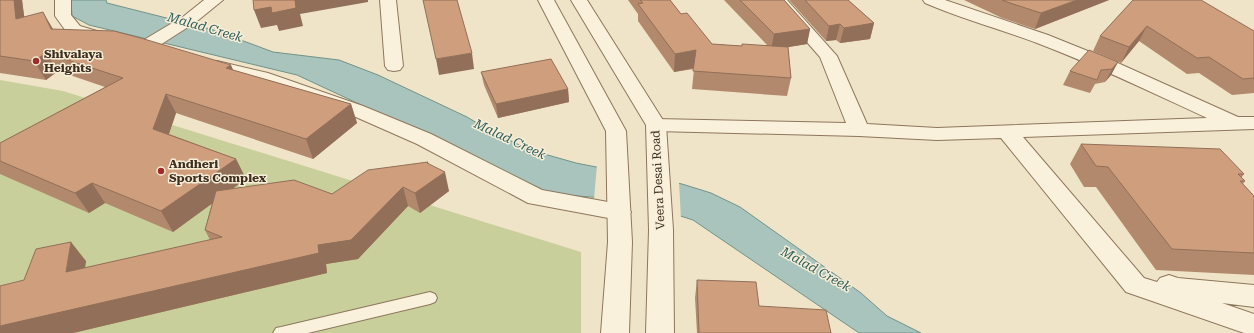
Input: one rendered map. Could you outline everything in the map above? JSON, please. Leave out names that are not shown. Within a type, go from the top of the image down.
[{"type":"street","points":[[63,0],[62,16],[74,30],[140,45],[215,0]]},
{"type":"street","points":[[388,0],[394,66]]},
{"type":"street","points":[[546,0],[616,131],[620,242],[615,333]]},
{"type":"street","name":"Veera Desai Road","points":[[579,0],[656,125],[661,230],[660,333]]},
{"type":"street","points":[[778,0],[828,56],[859,130]]},
{"type":"street","points":[[931,0],[971,17],[1042,39],[1244,123]]},
{"type":"street","points":[[202,63],[261,77],[356,110],[424,139],[536,197],[619,206]]},
{"type":"street","points":[[656,125],[859,130],[937,134],[1244,123]]},
{"type":"street","points":[[1007,132],[1135,285],[1254,325]]},
{"type":"street","points":[[1121,268],[1178,288],[1254,296]]},
{"type":"lane","points":[[281,333],[430,298]]},
{"type":"green space","name":"Andheri Sports Complex","points":[[0,80],[63,91],[581,252],[581,333],[0,333]]},
{"type":"water","name":"Malad Creek","points":[[71,0],[106,0],[107,3],[214,30],[273,52],[339,60],[378,75],[467,117],[492,132],[530,150],[576,163],[682,184],[711,193],[740,207],[861,293],[887,316],[921,333],[859,333],[693,220],[646,205],[606,198],[547,194],[462,152],[297,75],[89,25],[72,16]]},
{"type":"pier","points":[[597,165],[679,182],[681,219],[645,207],[594,199]]},
{"type":"building","points":[[0,0],[14,0],[16,19],[43,12],[51,29],[114,31],[231,65],[226,68],[351,104],[306,139],[166,94],[153,129],[236,159],[161,211],[92,183],[75,193],[0,161],[0,143],[123,78],[46,53],[34,61],[0,56]]},
{"type":"building","points":[[253,0],[295,0],[296,8],[272,13],[271,7],[254,10]]},
{"type":"building","points":[[423,0],[457,0],[472,53],[436,59]]},
{"type":"building","points":[[640,0],[670,0],[681,14],[687,13],[712,44],[788,47],[791,78],[693,71],[696,50],[675,54],[638,4],[643,3]]},
{"type":"building","points":[[740,0],[784,0],[810,29],[774,34]]},
{"type":"building","points":[[805,0],[848,0],[874,23],[844,28],[840,24],[829,26]]},
{"type":"building","points":[[1002,0],[1077,0],[1041,13]]},
{"type":"building","points":[[1133,0],[1201,0],[1254,31],[1254,78],[1243,79],[1209,57],[1197,58],[1147,26],[1129,47],[1100,36]]},
{"type":"building","points":[[1089,50],[1118,62],[1112,69],[1101,70],[1097,80],[1070,71]]},
{"type":"building","points":[[551,59],[568,89],[496,104],[481,72]]},
{"type":"building","points":[[1081,144],[1220,149],[1244,174],[1238,174],[1245,181],[1240,181],[1254,196],[1254,253],[1172,249],[1108,167],[1096,166]]},
{"type":"building","points":[[428,162],[427,163],[445,172],[415,193],[403,187],[351,240],[318,245],[319,253],[0,326],[0,286],[24,280],[36,249],[71,242],[66,272],[222,237],[205,230],[216,191],[294,180],[332,194],[368,170]]},
{"type":"building","points":[[697,280],[756,282],[759,306],[826,310],[831,333],[699,333]]},
{"type":"place","name":"Shivalaya Heights","points":[[36,61]]},
{"type":"place","name":"Andheri Sports Complex","points":[[161,171]]}]
